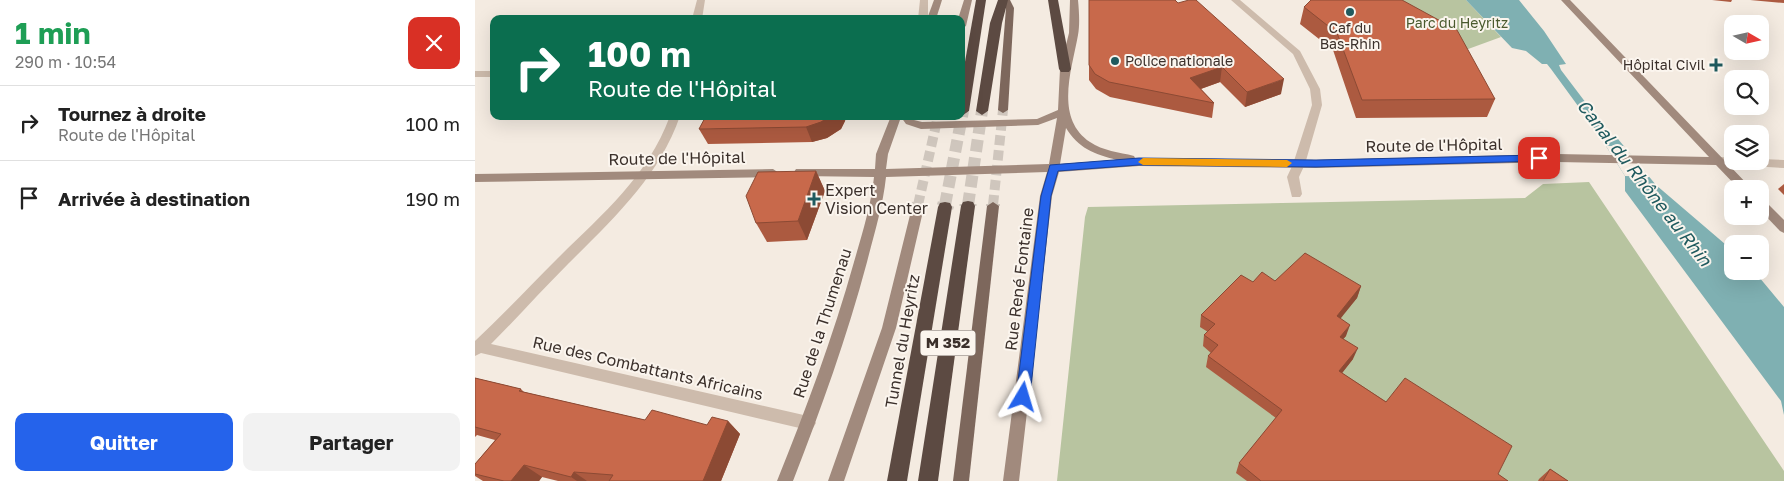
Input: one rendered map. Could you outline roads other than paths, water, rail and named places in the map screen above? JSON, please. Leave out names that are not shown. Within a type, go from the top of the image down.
[{"type":"highway","points":[[965,99],[981,0]]},
{"type":"highway","points":[[982,111],[996,23],[1005,0]]},
{"type":"highway","points":[[1053,0],[1065,69]]},
{"type":"highway","name":"M 352","points":[[928,481],[968,206]]},
{"type":"highway","name":"Tunnel du Heyritz","points":[[897,481],[945,207]]},
{"type":"main road","points":[[933,15],[939,0]]},
{"type":"main road","points":[[964,15],[968,0]]},
{"type":"main road","points":[[1003,110],[1010,8],[1005,0]]},
{"type":"main road","name":"Rue René Fontaine","points":[[1011,481],[1046,196],[1054,168],[1063,112],[1065,69],[1074,33],[1074,0]]},
{"type":"main road","points":[[1565,0],[1738,180]]},
{"type":"main road","points":[[909,120],[921,126],[1038,122],[1063,112],[1079,140],[1097,150],[1139,162]]},
{"type":"main road","name":"Rue de la Thumenau","points":[[785,481],[809,423],[847,312],[878,197],[882,154],[895,120]]},
{"type":"main road","name":"Route de l'Hôpital","points":[[475,178],[880,173],[1054,168],[1139,162],[1299,164],[1599,158],[1720,162]]},
{"type":"main road","points":[[961,481],[993,206]]},
{"type":"main road","points":[[836,481],[889,328],[918,207]]},
{"type":"main road","points":[[1769,212],[1784,228]]},
{"type":"street","points":[[698,15],[701,0]]},
{"type":"street","points":[[923,15],[924,0]]},
{"type":"street","points":[[1235,0],[1297,53],[1315,90],[1317,105],[1299,164],[1293,177],[1296,194]]},
{"type":"street","points":[[475,74],[490,74]]},
{"type":"street","points":[[477,348],[625,198],[644,176],[665,144],[674,120]]},
{"type":"street","points":[[1720,162],[1784,164]]},
{"type":"street","name":"Rue des Combattants Africains","points":[[477,348],[809,423]]},
{"type":"water","name":"Canal du Rhône au Rhin","points":[[1466,0],[1519,0],[1544,31],[1566,64],[1559,65],[1561,70],[1608,132],[1614,139],[1618,139],[1656,185],[1724,243],[1724,280],[1762,280],[1784,307],[1784,415],[1781,401],[1625,191],[1625,176],[1597,132],[1551,69],[1547,64],[1542,64],[1526,51],[1512,48]]},
{"type":"tunnel","points":[[993,205],[1003,110]]},
{"type":"tunnel","points":[[968,205],[982,111]]},
{"type":"tunnel","points":[[918,205],[937,120]]},
{"type":"tunnel","points":[[945,205],[961,120]]},
{"type":"place","name":"Caf du Bas-Rhin","points":[[1350,12]]},
{"type":"place","name":"Police nationale","points":[[1115,61]]},
{"type":"place","name":"Hôpital Civil","points":[[1716,65]]},
{"type":"place","name":"Expert Vision Center","points":[[814,199]]},
{"type":"park label","name":"Parc du Heyritz","points":[[1457,23]]}]
